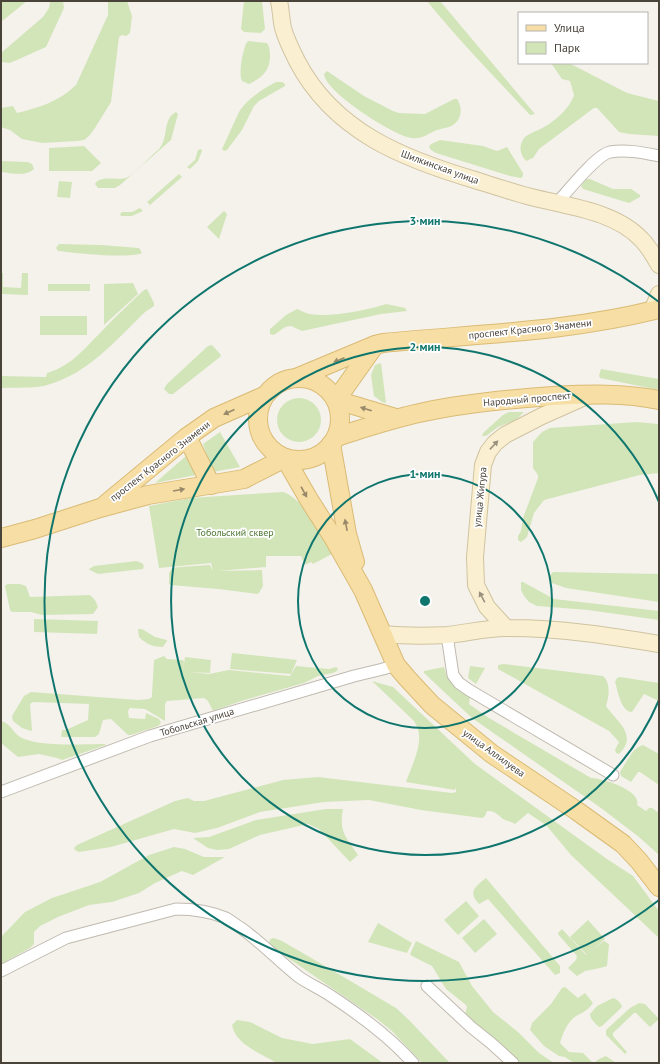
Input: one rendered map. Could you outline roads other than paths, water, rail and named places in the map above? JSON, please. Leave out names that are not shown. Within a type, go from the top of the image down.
[{"type":"main road","name":"Шилкинская улица","points":[[280,1],[283,28],[294,55],[306,77],[320,96],[336,113],[350,124],[385,146],[434,167],[530,197],[600,215],[626,227],[642,240],[659,265]]},
{"type":"main road","points":[[655,310],[659,294]]},
{"type":"main road","name":"проспект Красного Знамени","points":[[296,378],[375,345],[416,340],[498,334],[597,322],[655,310]]},
{"type":"main road","points":[[336,400],[375,345]]},
{"type":"main road","points":[[296,378],[308,379],[319,383],[329,390],[336,400],[340,418],[339,428],[333,440],[322,453],[310,458],[297,460],[285,458],[270,449],[260,435],[257,422],[259,408],[264,396],[272,387],[282,381],[296,378]]},
{"type":"main road","name":"Народный проспект","points":[[333,440],[396,418],[425,411],[510,399],[591,394],[624,395],[659,400]]},
{"type":"main road","name":"улица Жигура","points":[[506,628],[487,607],[476,585],[475,557],[483,465],[488,452],[495,443],[505,435],[542,416],[591,394]]},
{"type":"main road","name":"проспект Красного Знамени","points":[[100,508],[187,437],[214,418],[264,396]]},
{"type":"main road","points":[[336,400],[396,418]]},
{"type":"main road","points":[[187,437],[211,484]]},
{"type":"main road","name":"улица Аллилуева","points":[[333,440],[347,534],[363,590]]},
{"type":"main road","name":"проспект Красного Знамени","points":[[1,538],[148,495],[244,479],[285,458]]},
{"type":"main road","name":"улица Аллилуева","points":[[285,458],[363,590],[396,665],[407,678],[432,705],[492,754],[623,844],[659,887]]},
{"type":"main road","points":[[139,477],[140,482],[148,495]]},
{"type":"main road","points":[[383,634],[408,636],[446,635],[506,628],[553,629],[659,644]]},
{"type":"street","points":[[557,203],[589,168],[609,152],[634,152],[659,156]]},
{"type":"street","points":[[446,635],[453,675],[459,683],[468,690],[613,775]]},
{"type":"street","name":"Тобольская улица","points":[[1,792],[150,736],[396,665]]},
{"type":"street","points":[[1,971],[66,938],[176,909],[207,911],[227,919],[253,937],[290,970],[306,982],[329,995],[372,1026],[399,1048],[413,1063]]},
{"type":"street","points":[[427,986],[513,1063]]},
{"type":"park label","name":"Тобольский сквер","points":[[235,532]]}]
